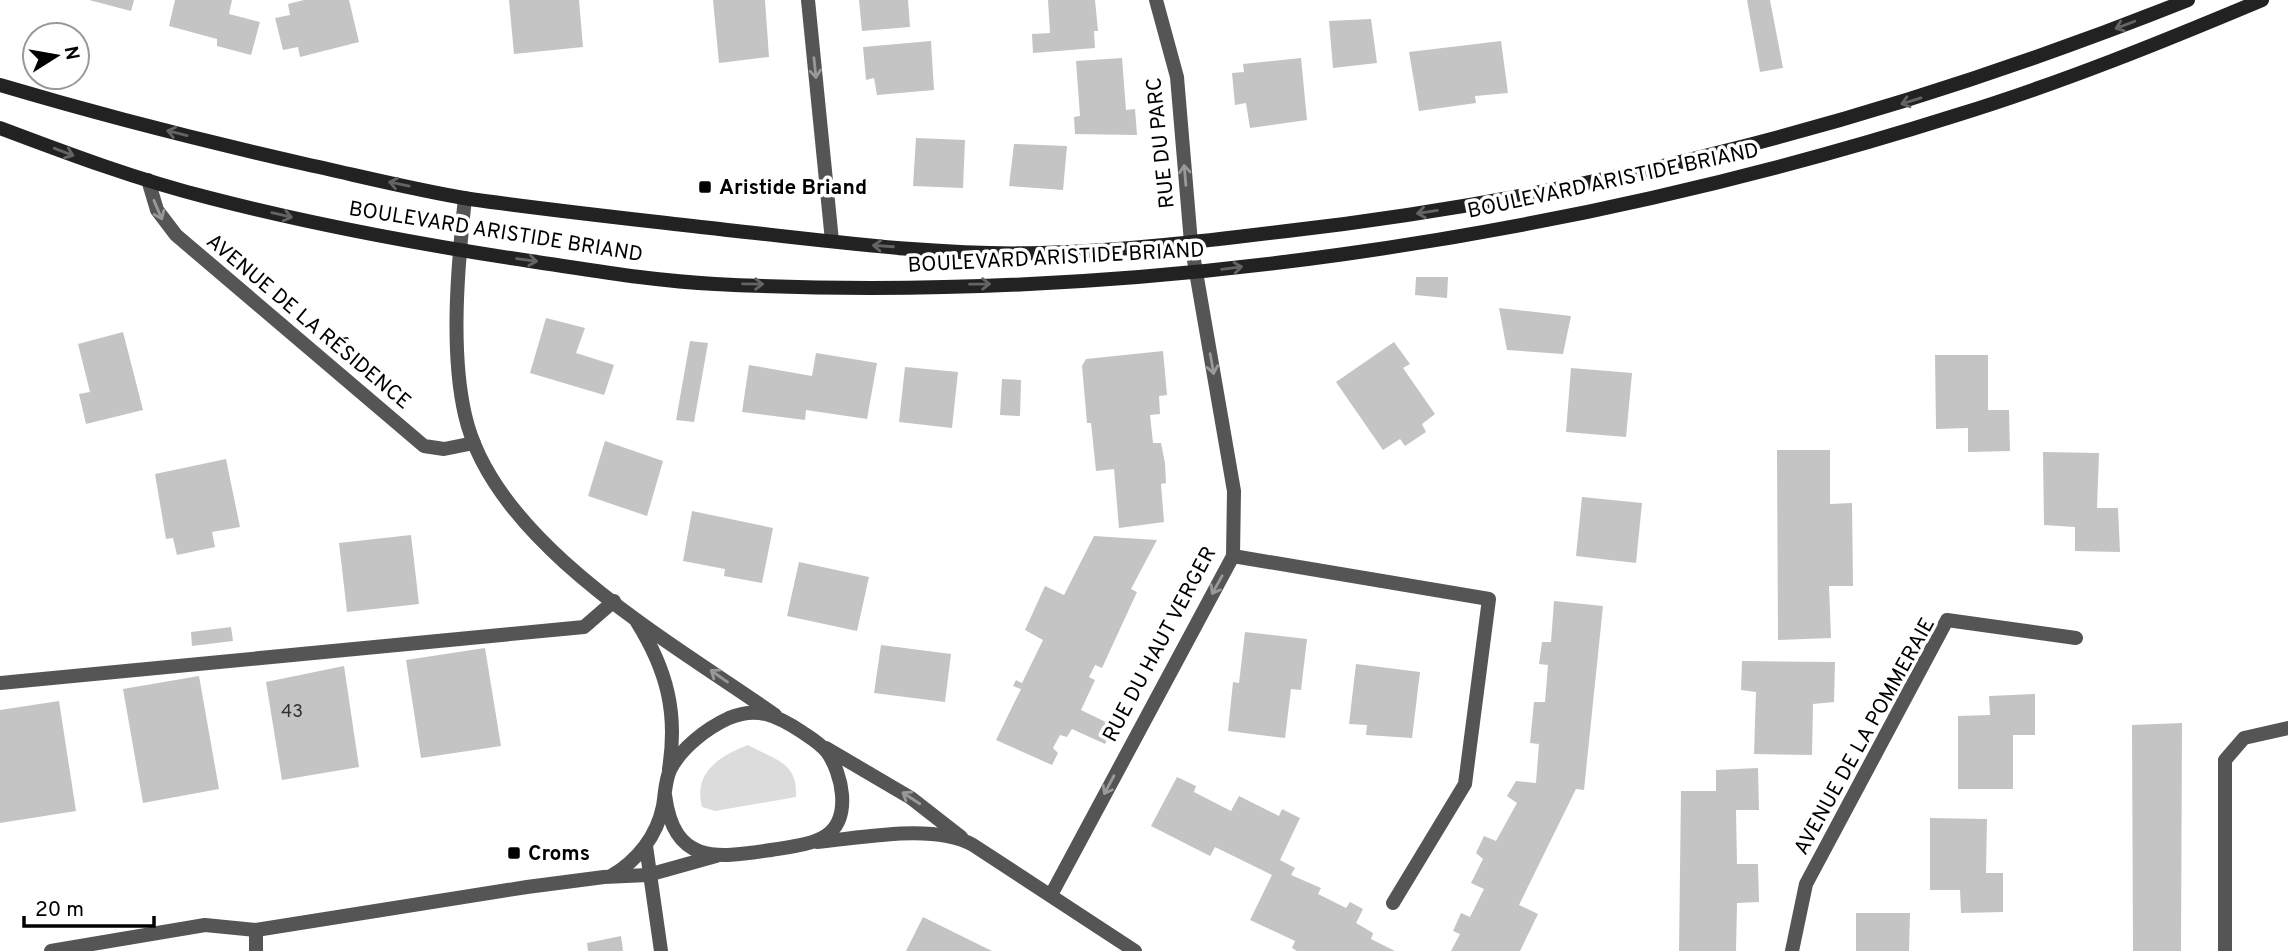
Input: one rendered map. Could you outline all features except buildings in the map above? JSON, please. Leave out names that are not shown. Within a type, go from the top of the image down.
[{"type":"main road","name":"BOULEVARD ARISTIDE BRIAND","points":[[0,85],[84,110],[265,155],[465,198],[832,241],[972,253],[1025,253],[1191,243],[1454,208],[1592,184],[1717,156],[1841,122],[2003,71],[2189,0]]},
{"type":"main road","name":"BOULEVARD ARISTIDE BRIAND","points":[[0,128],[148,180],[209,198],[343,229],[459,250],[715,284],[1024,284],[1196,272],[1279,263],[1465,233],[1646,198],[1795,163],[1959,115],[2040,88],[2262,0]]},
{"type":"street","points":[[808,0],[832,241]]},
{"type":"street","name":"RUE DU PARC","points":[[1156,0],[1177,77],[1191,243],[1196,272]]},
{"type":"street","name":"AVENUE DE LA RÉSIDENCE","points":[[148,180],[157,210],[176,236],[424,446],[444,449],[474,443]]},
{"type":"street","points":[[465,198],[459,250],[460,391],[474,443],[509,504],[535,535],[614,601],[775,715],[911,798],[964,840],[1135,951]]},
{"type":"street","name":"RUE DU HAUT VERGER","points":[[1051,895],[1233,556],[1234,491],[1196,272]]},
{"type":"street","points":[[1233,556],[1489,598],[1465,784],[1393,903]]},
{"type":"street","points":[[0,683],[584,627],[614,601]]},
{"type":"street","points":[[611,876],[622,870],[646,846],[658,826],[669,773],[674,728],[668,687],[655,651],[633,615]]},
{"type":"street","name":"AVENUE DE LA POMMERAIE","points":[[1792,951],[1806,884],[1947,620],[2076,638]]},
{"type":"street","points":[[669,773],[684,752],[715,726],[747,713],[775,715]]},
{"type":"street","points":[[2225,951],[2225,760],[2244,738],[2288,728]]},
{"type":"street","points":[[805,843],[821,838],[834,828],[842,797],[836,767],[816,741]]},
{"type":"street","points":[[665,795],[674,830],[690,848],[716,856]]},
{"type":"street","points":[[51,951],[205,925],[256,930],[611,876],[650,875],[716,856],[805,843],[929,834],[964,840]]},
{"type":"street","points":[[646,846],[661,951]]},
{"type":"street","points":[[256,930],[256,951]]},
{"type":"shaded area","points":[[748,745],[789,769],[796,785],[796,797],[715,811],[702,807],[700,795],[705,775],[718,760]]},
{"type":"place","name":"Aristide Briand","points":[[705,187]]},
{"type":"place","name":"Croms","points":[[514,853]]}]
